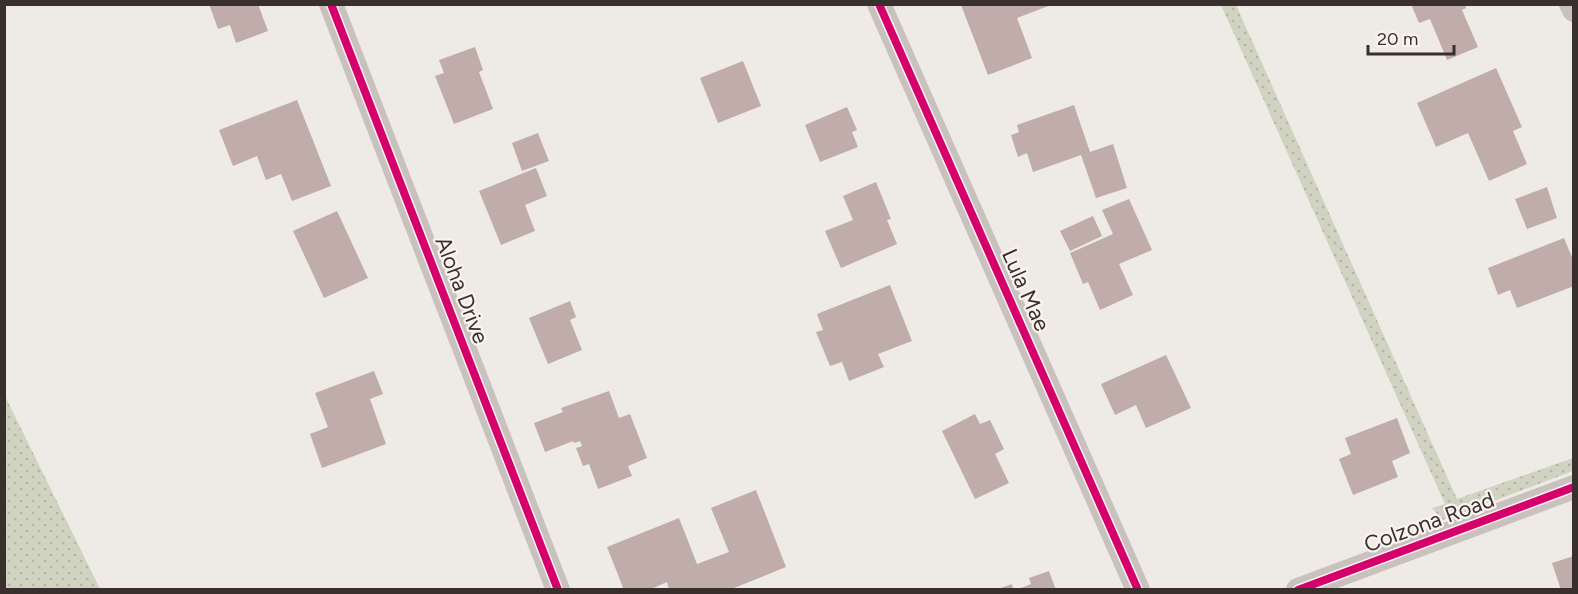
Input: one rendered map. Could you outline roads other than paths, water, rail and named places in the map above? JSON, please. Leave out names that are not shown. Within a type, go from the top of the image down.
[{"type":"street","name":"Aloha Drive","points":[[331,4],[558,590]]},
{"type":"street","name":"Lula Mae","points":[[879,4],[1138,590]]},
{"type":"street","points":[[1571,4],[1574,10]]},
{"type":"street","name":"Colzona Road","points":[[1298,590],[1574,487]]}]
